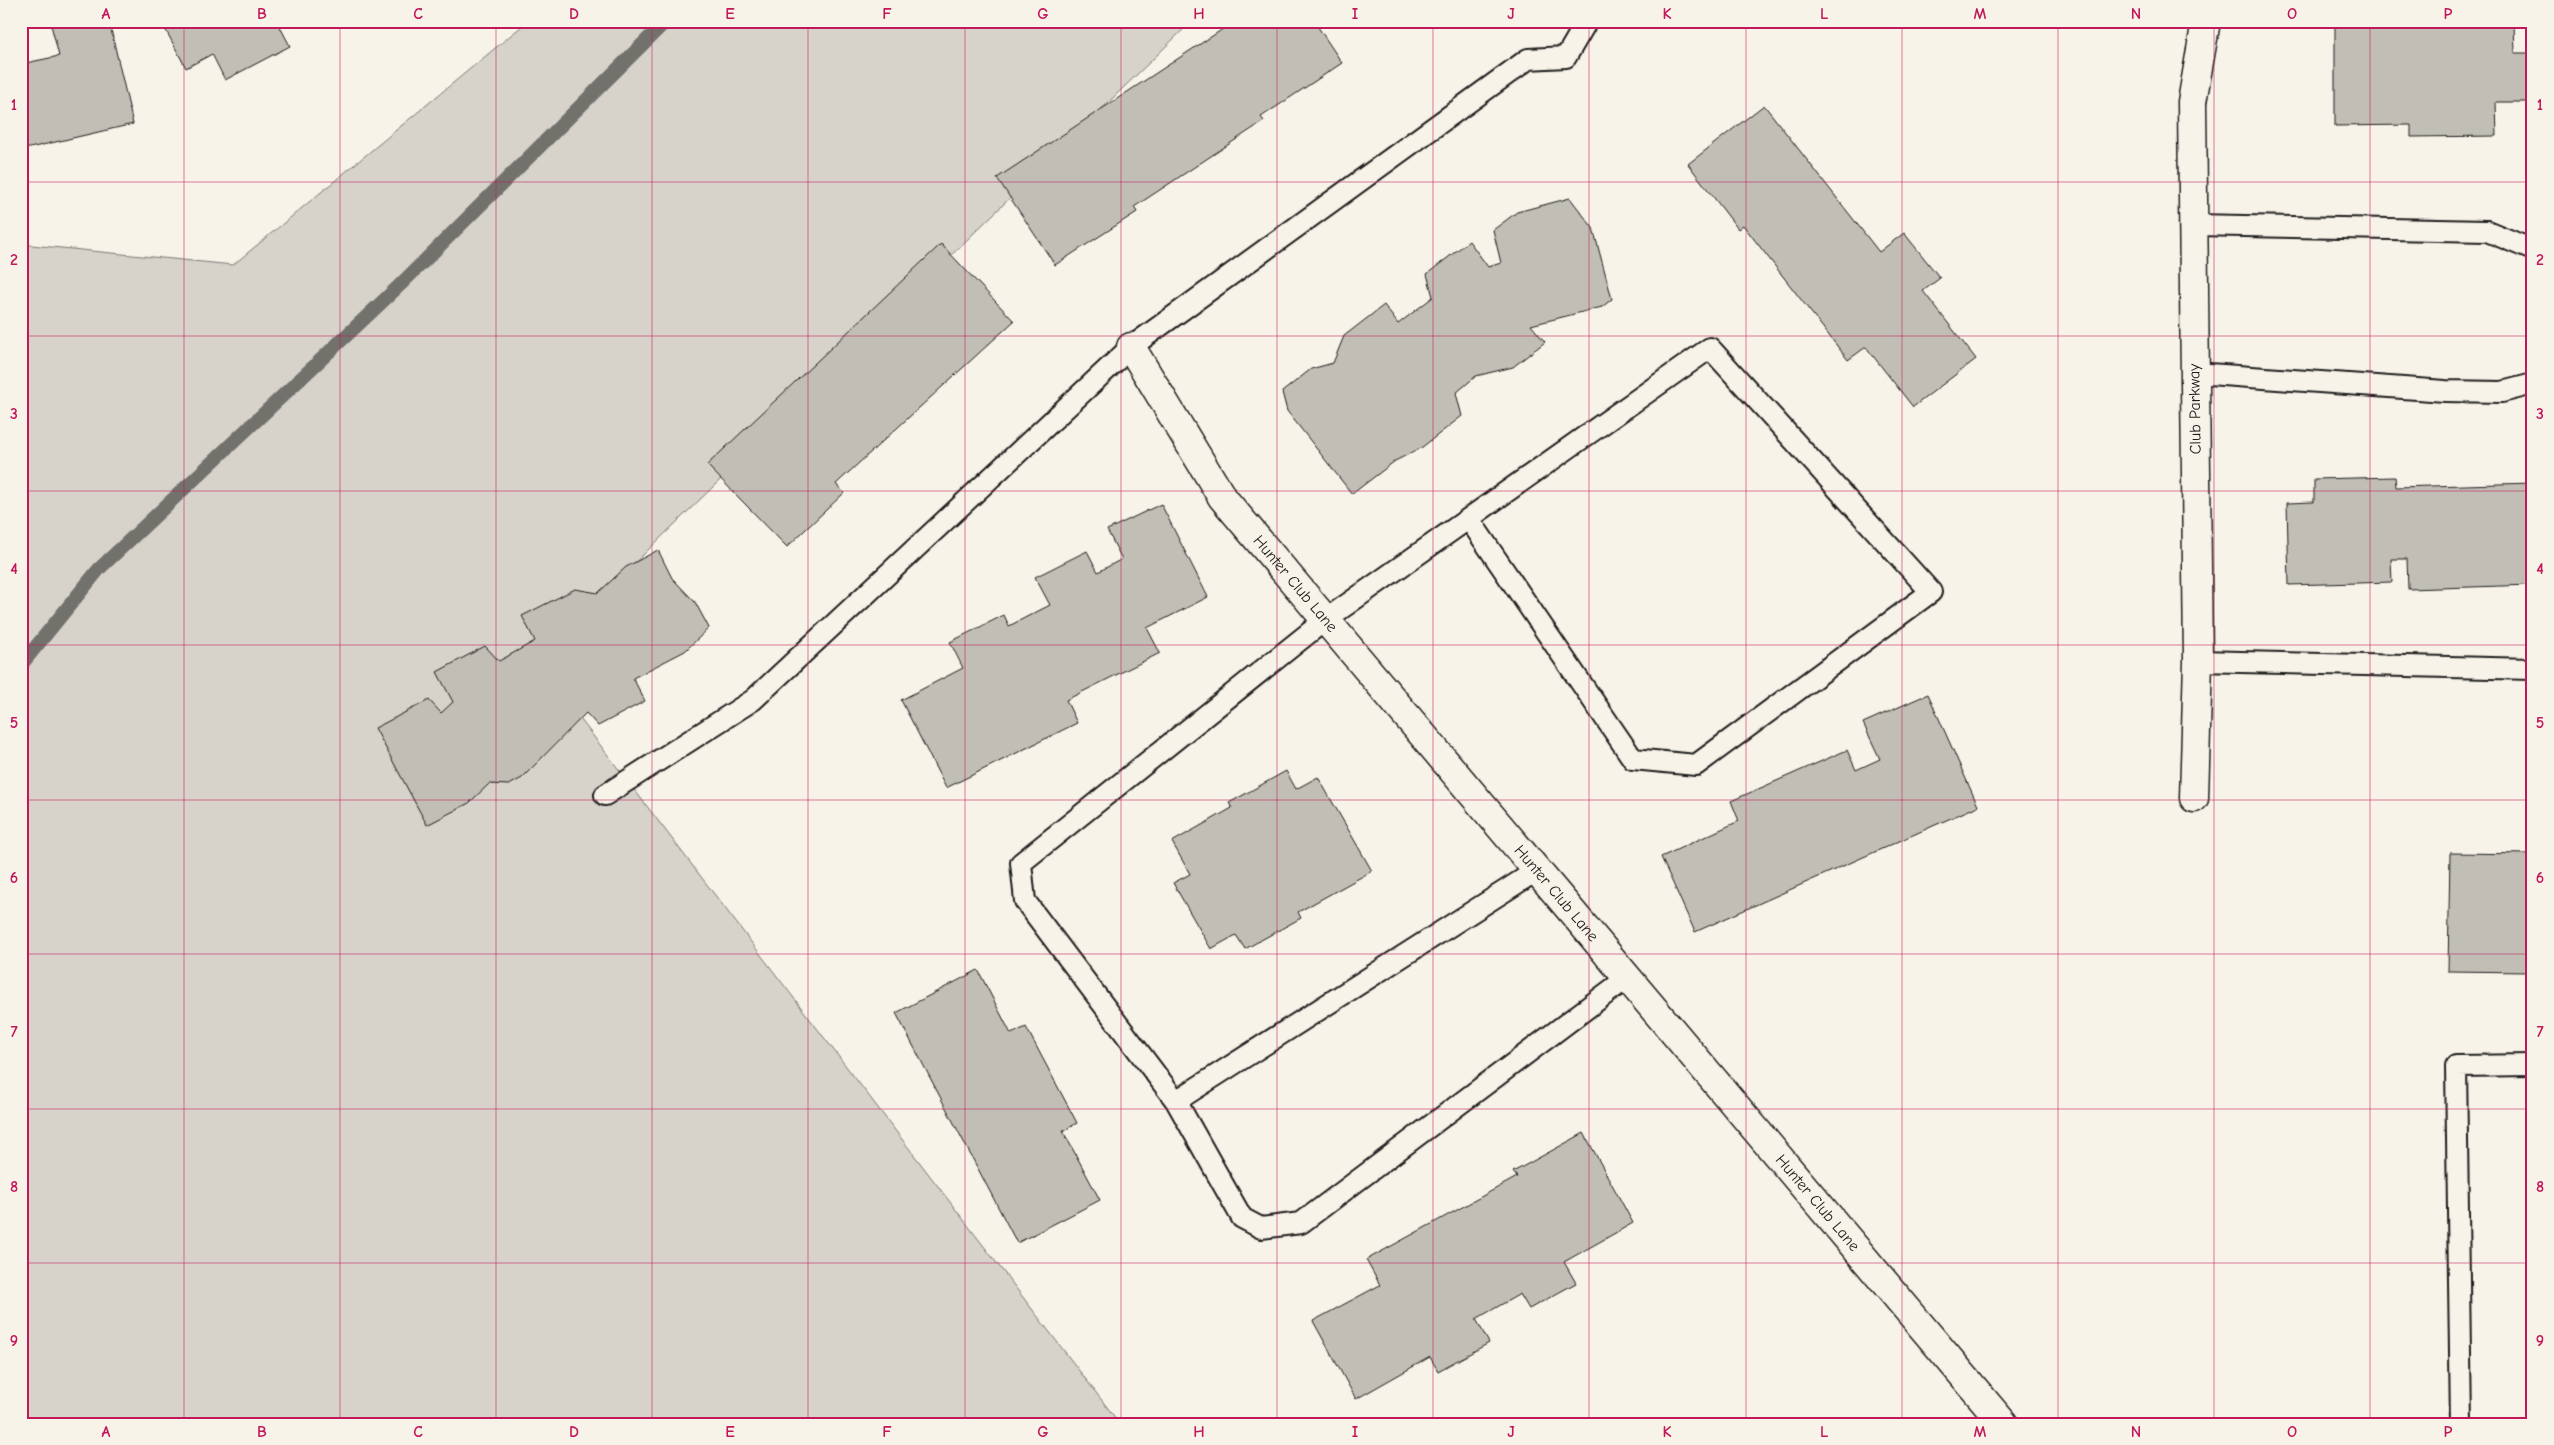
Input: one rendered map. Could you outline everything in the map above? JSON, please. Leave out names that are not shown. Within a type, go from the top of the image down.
[{"type":"street","name":"Club Parkway","points":[[2194,798],[2198,661],[2192,102],[2206,21]]},
{"type":"street","name":"Hunter Club Lane","points":[[1132,347],[1222,497],[2004,1424]]},
{"type":"lane","points":[[605,795],[753,700],[1132,347],[1528,60],[1566,57],[1587,21]]},
{"type":"lane","points":[[2194,225],[2487,231],[2533,250]]},
{"type":"lane","points":[[1469,519],[1633,758],[1696,765],[1931,592],[1710,348],[1325,620],[1021,863],[1026,901],[1176,1101],[1242,1218],[1261,1228],[1301,1222],[1627,978]]},
{"type":"lane","points":[[2195,373],[2444,391],[2502,392],[2533,384]]},
{"type":"lane","points":[[2198,661],[2533,669]]},
{"type":"lane","points":[[1176,1101],[1536,871]]},
{"type":"lane","points":[[2461,1424],[2456,1066],[2533,1065]]},
{"type":"shaded area","points":[[528,21],[1192,21],[535,660],[1120,1424],[21,1424],[21,244],[233,265]]},
{"type":"building","points":[[50,21],[109,21],[133,124],[21,150],[21,64],[59,56]]},
{"type":"building","points":[[161,21],[277,21],[290,46],[225,80],[212,54],[186,68]]},
{"type":"building","points":[[1235,21],[1314,21],[1342,63],[1261,117],[1264,121],[1134,207],[1137,212],[1055,265],[997,178]]},
{"type":"building","points":[[2514,23],[2515,53],[2533,53],[2533,136],[2531,102],[2496,102],[2497,136],[2411,137],[2411,125],[2335,126],[2335,25]]},
{"type":"building","points":[[1764,105],[1879,252],[1904,233],[1940,278],[1923,291],[1976,359],[1913,407],[1866,347],[1848,360],[1743,225],[1738,229],[1688,164]]},
{"type":"building","points":[[1570,198],[1593,228],[1612,299],[1602,307],[1531,325],[1545,342],[1513,367],[1476,376],[1456,393],[1462,416],[1421,448],[1395,461],[1352,494],[1287,411],[1282,392],[1311,369],[1333,363],[1344,336],[1384,305],[1398,324],[1433,297],[1427,274],[1469,241],[1488,267],[1501,263],[1493,230],[1517,212]]},
{"type":"building","points":[[941,244],[1014,321],[836,484],[844,493],[787,547],[707,465]]},
{"type":"building","points":[[2395,477],[2396,487],[2533,483],[2533,585],[2408,589],[2407,559],[2391,559],[2392,582],[2289,585],[2287,503],[2314,502],[2314,479]]},
{"type":"building","points":[[1161,504],[1208,597],[1147,628],[1160,653],[1066,700],[1077,723],[946,788],[901,700],[963,668],[950,642],[1004,615],[1009,626],[1050,605],[1035,577],[1087,551],[1098,572],[1122,559],[1107,530]]},
{"type":"building","points":[[658,550],[672,578],[695,602],[709,628],[685,651],[633,678],[645,701],[598,726],[586,713],[522,778],[509,785],[489,784],[469,803],[427,825],[375,728],[429,700],[441,713],[453,702],[437,672],[485,646],[499,661],[535,641],[522,616],[575,589],[598,593],[626,567]]},
{"type":"building","points":[[1928,694],[1978,806],[1695,932],[1661,857],[1739,821],[1731,801],[1847,750],[1856,770],[1880,759],[1863,723]]},
{"type":"building","points":[[1286,771],[1296,789],[1318,777],[1372,871],[1298,912],[1301,918],[1245,949],[1236,935],[1211,949],[1173,883],[1190,874],[1172,842],[1232,808],[1229,803]]},
{"type":"building","points":[[2450,853],[2533,854],[2533,958],[2527,958],[2527,972],[2448,971]]},
{"type":"building","points":[[978,970],[1011,1034],[1026,1027],[1077,1123],[1063,1131],[1100,1200],[1017,1243],[896,1013]]},
{"type":"building","points":[[1584,1133],[1633,1223],[1564,1262],[1576,1283],[1529,1309],[1520,1294],[1476,1319],[1489,1343],[1438,1371],[1430,1357],[1356,1399],[1313,1321],[1380,1285],[1366,1260],[1517,1177],[1513,1172]]},
{"type":"waterway","points":[[21,665],[99,569],[400,285],[666,21]]}]
